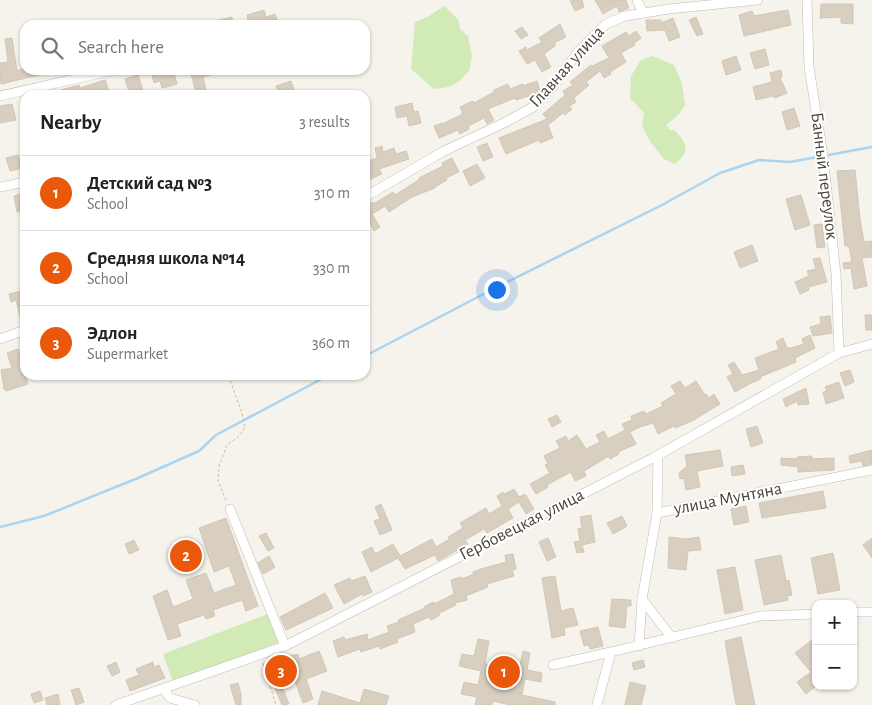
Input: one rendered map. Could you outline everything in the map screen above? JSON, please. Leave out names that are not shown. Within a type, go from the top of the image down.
[{"type":"street","points":[[637,0],[642,13]]},
{"type":"street","name":"Главная улица","points":[[370,194],[444,151],[533,107],[554,85],[578,52],[606,24],[625,16],[642,13],[758,0]]},
{"type":"street","name":"Банный переулок","points":[[807,0],[809,67],[824,163],[836,274],[839,353]]},
{"type":"street","points":[[26,90],[92,75]]},
{"type":"street","points":[[0,96],[20,91]]},
{"type":"street","points":[[0,187],[20,183]]},
{"type":"street","points":[[0,339],[20,332]]},
{"type":"street","name":"Гербовецкая улица","points":[[116,705],[285,646],[658,455],[839,353],[872,344]]},
{"type":"street","points":[[657,513],[658,455]]},
{"type":"street","name":"улица Мунтяна","points":[[639,646],[642,600],[657,513],[872,470]]},
{"type":"street","points":[[230,509],[285,646]]},
{"type":"street","points":[[642,600],[672,638]]},
{"type":"street","points":[[857,612],[872,612]]},
{"type":"street","points":[[553,665],[760,616],[812,614]]},
{"type":"street","points":[[597,705],[611,652]]},
{"type":"street","points":[[164,689],[170,698],[195,705]]},
{"type":"path","points":[[230,380],[242,413],[245,428],[238,437],[227,445],[219,466],[218,481],[230,509]]},
{"type":"path","points":[[260,655],[276,705]]},
{"type":"green space","points":[[444,6],[458,19],[460,29],[468,36],[472,56],[470,69],[461,80],[449,87],[434,89],[411,69],[415,22],[429,16]]},
{"type":"green space","points":[[653,56],[674,65],[682,83],[685,105],[678,115],[666,125],[670,130],[674,130],[678,134],[685,147],[683,155],[675,164],[664,159],[649,140],[642,126],[644,113],[630,98],[631,76],[641,60]]},
{"type":"green space","points":[[268,614],[280,642],[173,682],[163,654]]},
{"type":"building","points":[[570,0],[582,0],[584,7],[575,11]]},
{"type":"building","points":[[595,0],[627,0],[629,8],[619,12],[617,6],[603,14]]},
{"type":"building","points":[[821,4],[853,4],[853,24],[841,23],[841,17],[820,18]]},
{"type":"building","points":[[264,10],[266,17],[275,14],[277,20],[248,20],[247,15]]},
{"type":"building","points":[[788,10],[791,25],[744,36],[739,15],[752,11],[754,16]]},
{"type":"building","points":[[232,17],[232,20],[219,20]]},
{"type":"building","points":[[696,17],[703,34],[697,36],[689,20]]},
{"type":"building","points":[[673,18],[680,37],[669,41],[665,30],[647,31],[646,20],[661,20],[661,23]]},
{"type":"building","points":[[560,24],[566,37],[554,43],[556,45],[544,54],[551,67],[542,72],[535,60],[527,64],[519,51],[526,47],[527,50],[542,42],[539,38]]},
{"type":"building","points":[[522,27],[528,35],[521,39],[515,31]]},
{"type":"building","points":[[636,31],[641,38],[634,43],[635,45],[621,53],[626,62],[604,78],[600,71],[586,82],[589,85],[574,98],[576,102],[569,106],[572,109],[565,115],[563,113],[548,125],[553,138],[540,143],[539,140],[506,154],[499,138],[547,119],[543,114],[565,95],[563,91],[573,85],[570,82],[591,65],[609,58],[602,46],[626,32],[629,36]]},
{"type":"building","points":[[12,38],[17,71],[20,70],[20,75],[39,75],[1,84],[0,63],[8,62],[5,39]]},
{"type":"building","points":[[765,49],[769,65],[755,69],[750,53]]},
{"type":"building","points":[[736,56],[741,70],[726,75],[722,61]]},
{"type":"building","points":[[781,70],[782,77],[780,78],[787,93],[775,98],[773,96],[756,100],[753,87],[772,82],[770,73]]},
{"type":"building","points":[[138,75],[143,90],[128,90],[125,79]]},
{"type":"building","points":[[152,75],[174,75],[177,84],[162,88],[160,81],[154,83]]},
{"type":"building","points":[[191,75],[210,75],[203,77],[206,90],[195,90]]},
{"type":"building","points":[[105,80],[108,90],[61,90],[79,85],[80,88]]},
{"type":"building","points":[[291,81],[294,90],[278,90],[276,86]]},
{"type":"building","points":[[537,81],[540,91],[534,96],[516,100],[515,98],[488,109],[494,120],[487,124],[484,118],[468,126],[469,129],[460,134],[458,130],[439,138],[434,126],[463,114],[460,107],[473,101],[474,103],[494,92],[494,90],[508,84],[510,89]]},
{"type":"building","points":[[412,103],[414,112],[418,111],[421,123],[409,126],[407,116],[397,118],[395,107]]},
{"type":"building","points":[[12,104],[16,120],[0,123],[0,106]]},
{"type":"building","points":[[794,108],[800,126],[787,130],[782,112]]},
{"type":"building","points":[[487,143],[493,157],[483,161],[477,147]]},
{"type":"building","points":[[382,146],[383,152],[394,148],[396,154],[406,151],[409,159],[379,169],[382,174],[370,179],[370,160],[377,158],[375,148]]},
{"type":"building","points":[[18,155],[20,168],[10,171],[6,158]]},
{"type":"building","points":[[452,158],[459,172],[446,178],[447,180],[435,188],[412,197],[389,212],[385,206],[372,214],[380,227],[374,231],[370,223],[370,204],[372,202],[373,204],[393,192],[395,195],[419,178],[443,166],[442,163]]},
{"type":"building","points":[[477,164],[485,178],[470,186],[463,171]]},
{"type":"building","points":[[855,170],[864,242],[872,241],[872,257],[862,258],[867,286],[854,289],[851,268],[844,269],[843,263],[852,262],[849,246],[845,246],[837,171]]},
{"type":"building","points":[[20,194],[20,212],[17,212],[14,196]]},
{"type":"building","points":[[801,195],[810,225],[795,230],[786,199]]},
{"type":"building","points":[[822,224],[825,247],[817,248],[814,225]]},
{"type":"building","points":[[752,245],[758,261],[740,268],[734,252]]},
{"type":"building","points":[[820,258],[827,282],[808,287],[809,290],[800,294],[795,282],[809,276],[807,271],[816,269],[813,259]]},
{"type":"building","points":[[20,291],[20,316],[16,300],[11,302],[9,294]]},
{"type":"building","points":[[865,315],[872,315],[872,330],[866,330]]},
{"type":"building","points":[[830,316],[832,333],[813,336],[810,327],[821,324],[820,317]]},
{"type":"building","points":[[810,335],[815,348],[795,358],[796,362],[760,377],[761,379],[735,392],[727,377],[733,374],[728,365],[734,362],[742,375],[759,370],[755,358],[779,349],[776,342],[783,338],[787,348],[791,348],[804,344],[802,339]]},
{"type":"building","points":[[18,349],[20,356],[20,380],[27,380],[28,384],[6,391],[1,370],[12,368],[7,353]]},
{"type":"building","points":[[850,370],[854,382],[845,386],[840,373]]},
{"type":"building","points":[[680,381],[685,388],[696,381],[705,395],[709,398],[714,394],[720,404],[692,421],[675,428],[674,426],[658,434],[653,423],[640,427],[630,432],[636,444],[618,452],[619,454],[610,459],[609,456],[584,471],[586,476],[575,481],[571,472],[547,485],[548,487],[536,494],[530,484],[550,473],[545,465],[548,464],[544,456],[560,448],[556,441],[566,436],[568,441],[577,435],[586,449],[600,442],[596,435],[604,431],[608,439],[625,430],[622,424],[632,420],[631,416],[644,411],[646,414],[663,406],[661,403],[676,394],[671,386]]},
{"type":"building","points":[[839,382],[844,398],[826,404],[823,392],[827,391],[825,387]]},
{"type":"building","points":[[806,388],[809,404],[798,405],[797,401],[786,407],[783,399]]},
{"type":"building","points":[[557,415],[561,422],[552,427],[548,419]]},
{"type":"building","points":[[757,426],[763,443],[751,447],[746,429]]},
{"type":"building","points":[[720,450],[723,466],[697,471],[700,487],[686,490],[684,478],[680,479],[679,473],[687,466],[685,455]]},
{"type":"building","points":[[872,450],[872,464],[863,466],[862,461],[850,463],[849,456]]},
{"type":"building","points":[[812,456],[812,459],[834,458],[834,470],[798,472],[798,467],[781,465],[781,458],[797,459],[797,457]]},
{"type":"building","points":[[743,465],[745,474],[732,476],[731,467]]},
{"type":"building","points":[[514,489],[519,497],[525,494],[534,509],[526,514],[519,502],[508,509],[513,518],[487,533],[484,529],[465,540],[468,544],[438,561],[435,555],[405,569],[398,558],[371,572],[362,552],[372,547],[375,554],[393,544],[400,556],[432,539],[436,547],[450,539],[448,537],[463,528],[460,523],[486,508],[489,514],[502,506],[497,496]]},
{"type":"building","points":[[823,491],[826,508],[762,518],[759,503]]},
{"type":"building","points":[[381,504],[392,530],[380,535],[374,521],[380,519],[375,507]]},
{"type":"building","points":[[746,506],[749,522],[734,525],[731,509]]},
{"type":"building","points":[[591,515],[595,542],[582,545],[584,552],[577,553],[574,542],[580,541],[578,529],[582,528],[580,517]]},
{"type":"building","points":[[622,516],[627,526],[613,534],[607,523]]},
{"type":"building","points":[[226,518],[258,606],[246,611],[242,600],[213,610],[215,616],[206,619],[204,615],[177,624],[181,636],[168,640],[153,596],[167,590],[173,607],[193,599],[186,580],[206,573],[214,593],[236,585],[229,566],[214,572],[199,528]]},
{"type":"building","points":[[266,533],[274,548],[268,551],[259,536]]},
{"type":"building","points":[[669,537],[686,539],[699,537],[701,550],[688,551],[686,570],[668,568]]},
{"type":"building","points":[[548,538],[556,557],[547,561],[539,542]]},
{"type":"building","points":[[872,538],[872,558],[863,545]]},
{"type":"building","points":[[134,540],[139,550],[129,554],[125,544]]},
{"type":"building","points":[[833,553],[840,590],[818,594],[811,558]]},
{"type":"building","points":[[513,554],[516,569],[512,570],[514,576],[487,584],[488,587],[466,596],[467,600],[455,603],[456,605],[439,613],[440,615],[431,620],[429,617],[413,624],[415,632],[397,639],[398,642],[380,649],[379,646],[361,652],[360,649],[338,657],[333,641],[344,637],[345,640],[367,634],[368,640],[389,632],[387,626],[399,622],[398,620],[425,608],[433,602],[434,604],[454,594],[451,580],[461,577],[462,579],[474,574],[473,572],[506,562],[505,555]]},
{"type":"building","points":[[781,555],[786,581],[789,580],[792,595],[787,596],[788,600],[764,605],[755,560]]},
{"type":"building","points":[[269,556],[275,567],[263,574],[258,563]]},
{"type":"building","points":[[735,567],[743,610],[725,614],[717,570]]},
{"type":"building","points":[[365,576],[372,592],[363,596],[362,594],[344,604],[334,585],[350,578],[351,581]]},
{"type":"building","points":[[555,576],[561,611],[573,608],[578,625],[564,628],[565,635],[552,638],[542,578]]},
{"type":"building","points":[[325,593],[333,608],[286,630],[280,617]]},
{"type":"building","points":[[612,599],[631,600],[631,606],[627,606],[625,628],[609,626]]},
{"type":"building","points":[[598,627],[603,646],[590,649],[589,645],[584,646],[580,631]]},
{"type":"building","points":[[741,637],[755,705],[736,705],[725,641]]},
{"type":"building","points":[[478,639],[489,641],[485,664],[519,670],[523,651],[530,653],[527,670],[542,673],[541,682],[525,679],[522,695],[555,702],[555,705],[510,705],[493,701],[492,705],[475,705],[477,697],[461,694],[464,682],[478,685],[481,671],[459,666],[462,654],[474,656]]},
{"type":"building","points":[[812,640],[812,689],[806,694],[797,682],[811,672],[795,653]]},
{"type":"building","points":[[319,651],[327,671],[306,679],[313,699],[303,703],[294,678],[281,684],[289,704],[282,705],[269,674],[290,666],[287,657],[298,654],[299,659]]},
{"type":"building","points":[[643,660],[645,667],[634,670],[632,663]]},
{"type":"building","points":[[116,662],[120,672],[112,676],[107,666]]},
{"type":"building","points":[[153,662],[154,667],[159,665],[165,678],[130,691],[126,680],[139,675],[136,669]]},
{"type":"building","points":[[630,682],[646,686],[641,705],[625,705]]},
{"type":"building","points":[[238,683],[241,705],[236,705],[230,685]]},
{"type":"building","points":[[79,688],[84,702],[76,705],[71,690]]},
{"type":"building","points":[[364,689],[389,696],[386,705],[318,705],[322,691],[360,703]]},
{"type":"building","points":[[40,691],[43,700],[34,703],[31,694]]},
{"type":"building","points":[[58,694],[60,705],[47,705],[45,698]]},
{"type":"waterway","points":[[370,353],[497,287],[662,205],[720,173],[759,160],[790,162],[872,147]]},
{"type":"waterway","points":[[0,527],[44,516],[199,451],[216,435],[320,380]]},
{"type":"place","name":"Средняя школа №14","points":[[186,556]]},
{"type":"place","name":"Эдлон","points":[[281,671]]},
{"type":"place","name":"Детский сад №3","points":[[504,672]]}]
